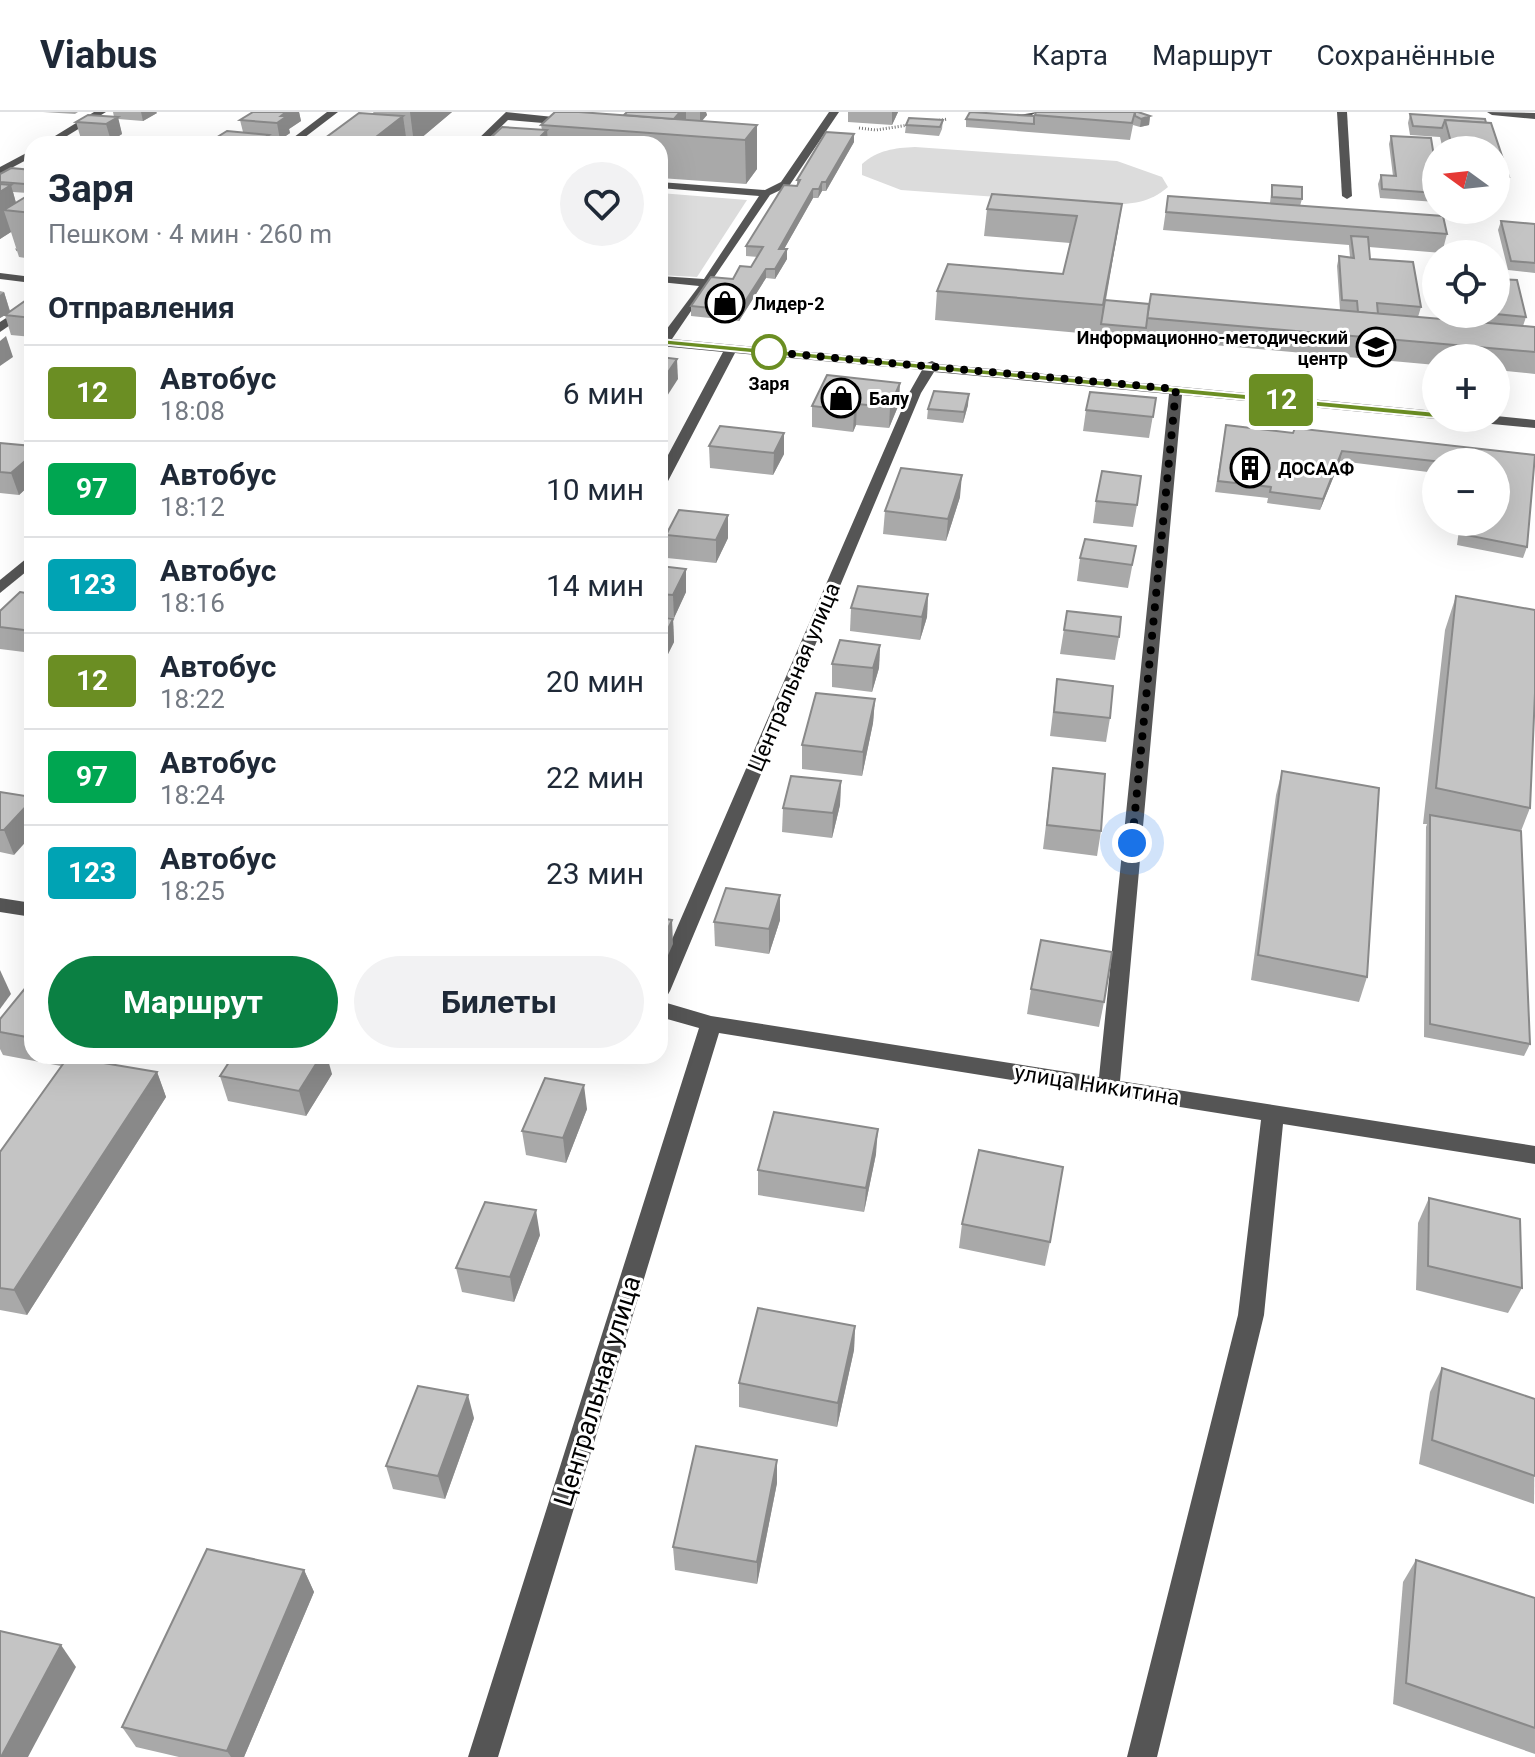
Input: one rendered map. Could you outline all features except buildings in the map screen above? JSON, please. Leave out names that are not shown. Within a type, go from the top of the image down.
[{"type":"street","points":[[60,136],[101,112]]},
{"type":"street","points":[[302,136],[333,112]]},
{"type":"street","points":[[361,136],[391,112]]},
{"type":"street","points":[[668,186],[766,193],[785,184],[834,112]]},
{"type":"street","points":[[973,115],[1021,118],[1032,112]]},
{"type":"street","points":[[1057,112],[1108,112]]},
{"type":"street","points":[[1342,112],[1347,196]]},
{"type":"street","points":[[1492,112],[1535,116]]},
{"type":"street","points":[[486,136],[509,114],[601,125]]},
{"type":"street","points":[[0,171],[24,158]]},
{"type":"street","points":[[668,334],[766,193]]},
{"type":"street","points":[[0,276],[24,279]]},
{"type":"street","points":[[668,280],[706,283]]},
{"type":"street","points":[[0,328],[24,311]]},
{"type":"street","points":[[668,343],[1422,414]]},
{"type":"street","points":[[668,469],[731,348]]},
{"type":"street","name":"Центральная улица","points":[[668,972],[915,393],[932,365]]},
{"type":"street","points":[[1109,1086],[1176,389]]},
{"type":"street","points":[[1510,422],[1535,424]]},
{"type":"street","points":[[0,588],[24,566]]},
{"type":"street","points":[[0,905],[24,909]]},
{"type":"street","name":"улица Никитина","points":[[668,1011],[711,1024],[1535,1155]]},
{"type":"street","name":"Центральная улица","points":[[483,1757],[711,1024]]},
{"type":"street","points":[[1142,1757],[1251,1315],[1273,1115]]},
{"type":"path","points":[[826,126],[876,130],[973,115]]},
{"type":"shaded area","points":[[915,147],[1117,161],[1162,177],[1168,187],[1147,199],[1108,205],[901,190],[862,175],[862,164],[874,156],[893,149]]},
{"type":"shaded area","points":[[668,194],[747,200],[697,277],[668,275]]},
{"type":"bus line","name":"12","points":[[668,343],[932,365],[1422,414]]},
{"type":"place","name":"Лидер-2","points":[[725,303]]},
{"type":"place","name":"Информационно-методический центр","points":[[1376,347]]},
{"type":"place","name":"Заря","points":[[769,352]]},
{"type":"place","name":"Балу","points":[[841,398]]},
{"type":"place","name":"ДОСААФ","points":[[1250,468]]},
{"type":"route","points":[[769,352],[759,351],[1176,389],[1132,843]]}]
